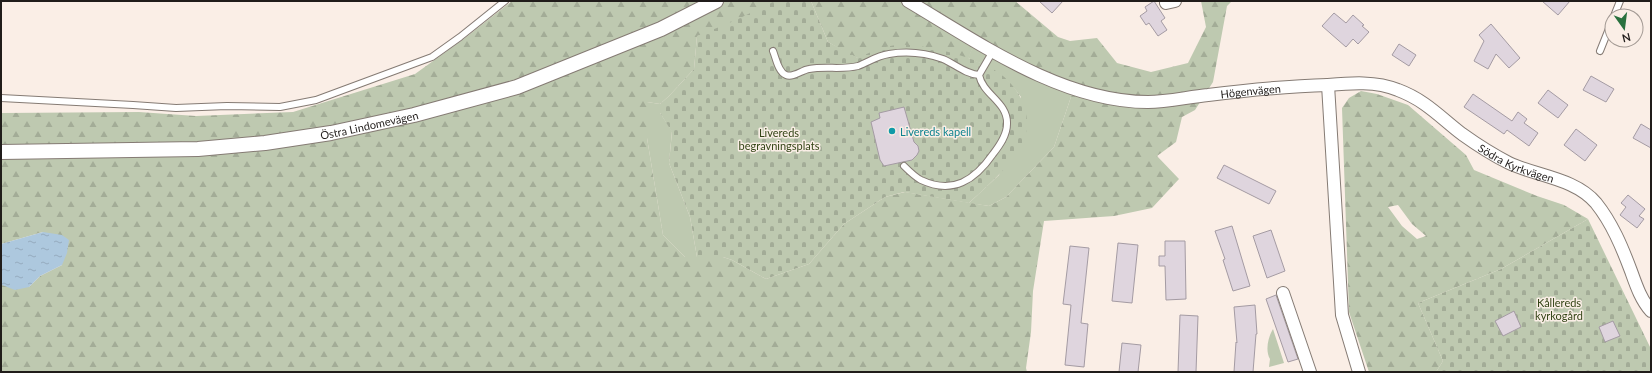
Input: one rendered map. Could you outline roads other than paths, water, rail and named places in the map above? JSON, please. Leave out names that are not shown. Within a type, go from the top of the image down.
[{"type":"street","name":"Östra Lindomevägen","points":[[1,152],[198,149],[266,143],[331,133],[414,115],[517,87],[661,29],[716,1]]},
{"type":"street","name":"Högenvägen","points":[[908,1],[993,51],[1044,78],[1096,96],[1119,100],[1148,102],[1252,90],[1328,85]]},
{"type":"street","name":"Södra Kyrkvägen","points":[[1328,85],[1371,84],[1383,85],[1398,90],[1428,105],[1463,134],[1509,163],[1577,189],[1595,202],[1608,220],[1621,246],[1638,292],[1650,310]]},
{"type":"street","points":[[1328,85],[1342,315],[1359,372]]},
{"type":"street","points":[[1284,293],[1310,372]]},
{"type":"lane","points":[[1,98],[133,104],[176,108],[227,106],[280,107],[316,100],[432,57],[505,1]]},
{"type":"lane","points":[[1600,51],[1604,41]]},
{"type":"lane","points":[[904,166],[920,180],[938,185],[959,184],[983,168],[1001,143],[1006,131],[1007,123],[1006,114],[1002,107],[985,90],[979,75],[993,51]]},
{"type":"lane","points":[[773,52],[782,72],[785,75],[790,76],[807,69],[820,67],[857,66],[879,56],[903,52],[918,53],[936,57],[971,74],[979,75]]},
{"type":"water","points":[[43,232],[62,235],[69,240],[67,253],[62,265],[40,276],[29,287],[15,290],[2,285],[1,244]]},
{"type":"place","name":"Livereds kapell","points":[[892,131]]},
{"type":"park label","name":"Livereds begravningsplats","points":[[779,138]]},
{"type":"park label","name":"Kållereds kyrkogård","points":[[1559,308]]}]
